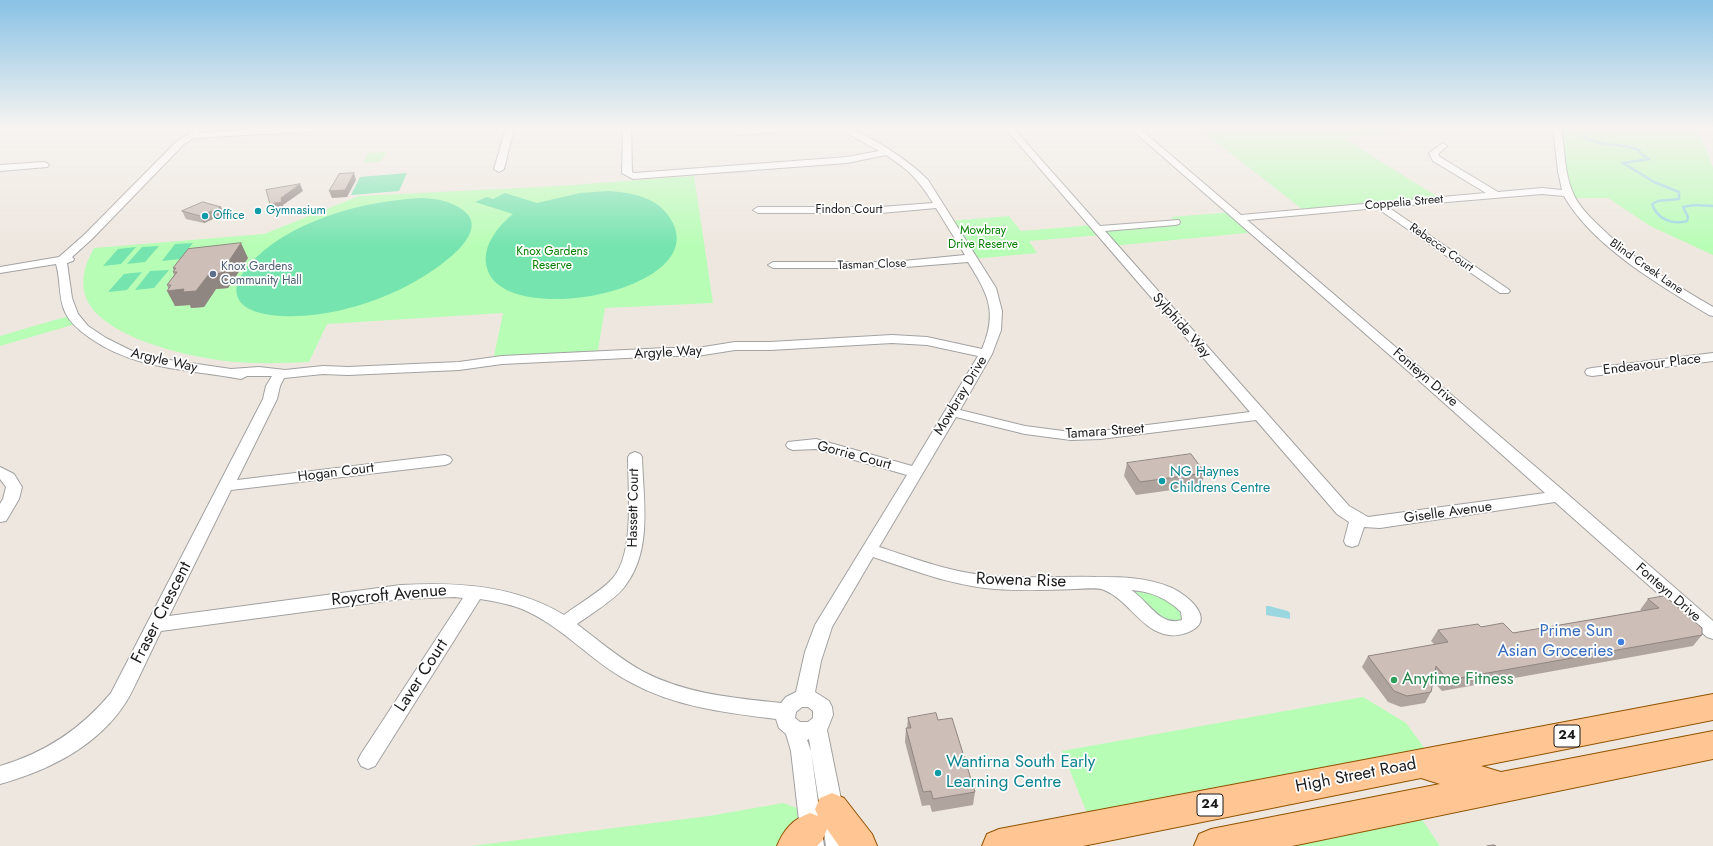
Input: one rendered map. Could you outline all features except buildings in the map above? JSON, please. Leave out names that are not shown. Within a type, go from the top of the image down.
[{"type":"main road","name":"High Street Road","points":[[999,846],[1713,707]]},
{"type":"main road","points":[[1211,846],[1713,745]]},
{"type":"main road","points":[[1421,764],[1500,787]]},
{"type":"main road","points":[[817,835],[860,846]]},
{"type":"street","name":"Argyle Way","points":[[156,167],[88,237],[86,246],[67,259],[74,268],[65,280],[66,298],[72,315],[82,325],[101,340],[123,351],[148,360],[190,369],[283,377],[348,371],[467,366],[502,360],[667,352],[697,352],[735,346],[770,346],[892,339],[927,340],[986,354]]},
{"type":"street","points":[[627,167],[627,173],[633,176],[747,167]]},
{"type":"street","name":"Mowbray Drive","points":[[805,699],[808,674],[817,641],[824,625],[915,472],[953,412],[986,354],[996,332],[996,303],[990,288],[930,189],[920,176],[909,167]]},
{"type":"street","name":"Sylphide Way","points":[[1043,167],[1343,510],[1358,520]]},
{"type":"street","name":"Fonteyn Drive","points":[[1180,167],[1560,496],[1598,532],[1713,632]]},
{"type":"street","points":[[1450,167],[1495,194]]},
{"type":"street","name":"Blind Creek Lane","points":[[1562,167],[1564,182],[1568,194],[1584,216],[1615,247],[1657,277],[1713,312]]},
{"type":"street","name":"Coppelia Street","points":[[1239,218],[1495,194],[1537,191],[1568,194]]},
{"type":"street","name":"Findon Court","points":[[758,210],[881,210],[939,205]]},
{"type":"street","name":"Rebecca Court","points":[[1378,205],[1504,291]]},
{"type":"street","points":[[1097,229],[1175,222]]},
{"type":"street","name":"Tasman Close","points":[[773,266],[893,265],[972,258]]},
{"type":"street","points":[[0,270],[67,259]]},
{"type":"street","points":[[1701,304],[1713,303]]},
{"type":"street","name":"Endeavour Place","points":[[1592,372],[1713,357]]},
{"type":"street","name":"Fraser Crescent","points":[[0,775],[38,762],[57,752],[76,740],[108,712],[126,686],[270,399],[283,377]]},
{"type":"street","name":"Tamara Street","points":[[953,412],[1036,433],[1071,436],[1100,435],[1259,415]]},
{"type":"street","name":"Gorrie Court","points":[[793,445],[816,444],[915,472]]},
{"type":"street","name":"Hassett Court","points":[[564,625],[619,582],[629,566],[636,542],[635,456]]},
{"type":"street","name":"Hogan Court","points":[[226,486],[445,460]]},
{"type":"street","points":[[0,472],[9,478],[14,487],[11,499],[0,517]]},
{"type":"street","name":"Giselle Avenue","points":[[1358,520],[1368,523],[1380,522],[1560,496]]},
{"type":"street","points":[[1352,541],[1358,520]]},
{"type":"street","name":"Rowena Rise","points":[[870,550],[944,574],[976,581],[1012,584],[1105,583]]},
{"type":"street","name":"Roycroft Avenue","points":[[156,625],[401,592],[440,590],[476,592],[525,603],[544,612],[623,669],[662,687],[681,694],[790,720]]},
{"type":"street","name":"Laver Court","points":[[368,760],[476,592]]},
{"type":"street","points":[[805,699],[812,699],[822,706],[823,717],[817,728],[817,835],[801,751],[790,720],[793,702],[805,699]]},
{"type":"street","points":[[790,720],[805,732],[817,728]]},
{"type":"green space","points":[[1249,167],[1391,167],[1441,199],[1306,212]]},
{"type":"green space","points":[[1563,167],[1713,167],[1713,255],[1650,226],[1608,198],[1570,198],[1565,182]]},
{"type":"green space","points":[[407,173],[399,191],[351,195],[360,177]]},
{"type":"green space","name":"Knox Gardens Reserve","points":[[694,176],[713,303],[605,308],[597,356],[493,361],[503,313],[327,324],[309,362],[254,363],[218,360],[173,351],[148,343],[126,333],[106,322],[91,307],[84,291],[83,279],[85,268],[94,248],[264,234],[359,196],[560,186]]},
{"type":"green space","points":[[609,191],[644,197],[665,211],[670,218],[676,243],[663,265],[637,282],[602,294],[564,299],[529,297],[501,287],[487,268],[486,252],[492,238],[507,219],[513,214],[475,202],[487,197],[493,199],[505,193],[537,203],[580,193]]},
{"type":"green space","points":[[423,198],[454,204],[463,210],[471,220],[471,231],[464,243],[453,255],[425,276],[403,288],[344,310],[296,316],[269,315],[256,312],[245,307],[238,298],[236,289],[237,285],[247,267],[263,251],[283,237],[305,225],[328,216],[377,203]]},
{"type":"green space","name":"Mowbray Drive Reserve","points":[[1232,212],[1256,232],[1112,246],[1102,235],[1029,241],[1037,253],[972,259],[949,221],[1009,216],[1021,231],[1093,225],[1097,229],[1175,221],[1171,217]]},
{"type":"green space","points":[[193,243],[180,259],[162,261],[175,244]]},
{"type":"green space","points":[[159,246],[145,262],[127,264],[142,247]]},
{"type":"green space","points":[[136,247],[121,264],[103,266],[118,249]]},
{"type":"green space","points":[[169,270],[154,288],[135,290],[150,271]]},
{"type":"green space","points":[[142,272],[127,290],[108,292],[124,274]]},
{"type":"green space","points":[[72,315],[79,323],[0,346],[0,336]]},
{"type":"green space","points":[[1119,582],[1138,584],[1191,613],[1174,628]]},
{"type":"green space","points":[[1363,697],[1406,723],[1434,761],[1093,828],[1062,751]]},
{"type":"green space","points":[[783,803],[808,812],[794,846],[471,846],[709,816]]},
{"type":"green space","points":[[1412,805],[1440,846],[1211,846]]},
{"type":"water","points":[[1266,606],[1288,611],[1290,613],[1290,619],[1266,615]]},
{"type":"waterway","points":[[1630,167],[1654,182],[1679,192],[1679,199],[1658,201],[1652,204],[1657,214],[1666,220],[1676,222],[1687,221],[1688,217],[1683,207],[1694,205],[1713,206]]},
{"type":"place","name":"Gymnasium","points":[[258,211]]},
{"type":"place","name":"Office","points":[[205,216]]},
{"type":"place","name":"Knox Gardens Community Hall","points":[[213,274]]},
{"type":"place","name":"NG Haynes Childrens Centre","points":[[1162,481]]},
{"type":"place","name":"Prime Sun Asian Groceries","points":[[1621,642]]},
{"type":"place","name":"Anytime Fitness","points":[[1394,680]]},
{"type":"place","name":"Wantirna South Early Learning Centre","points":[[938,773]]}]
